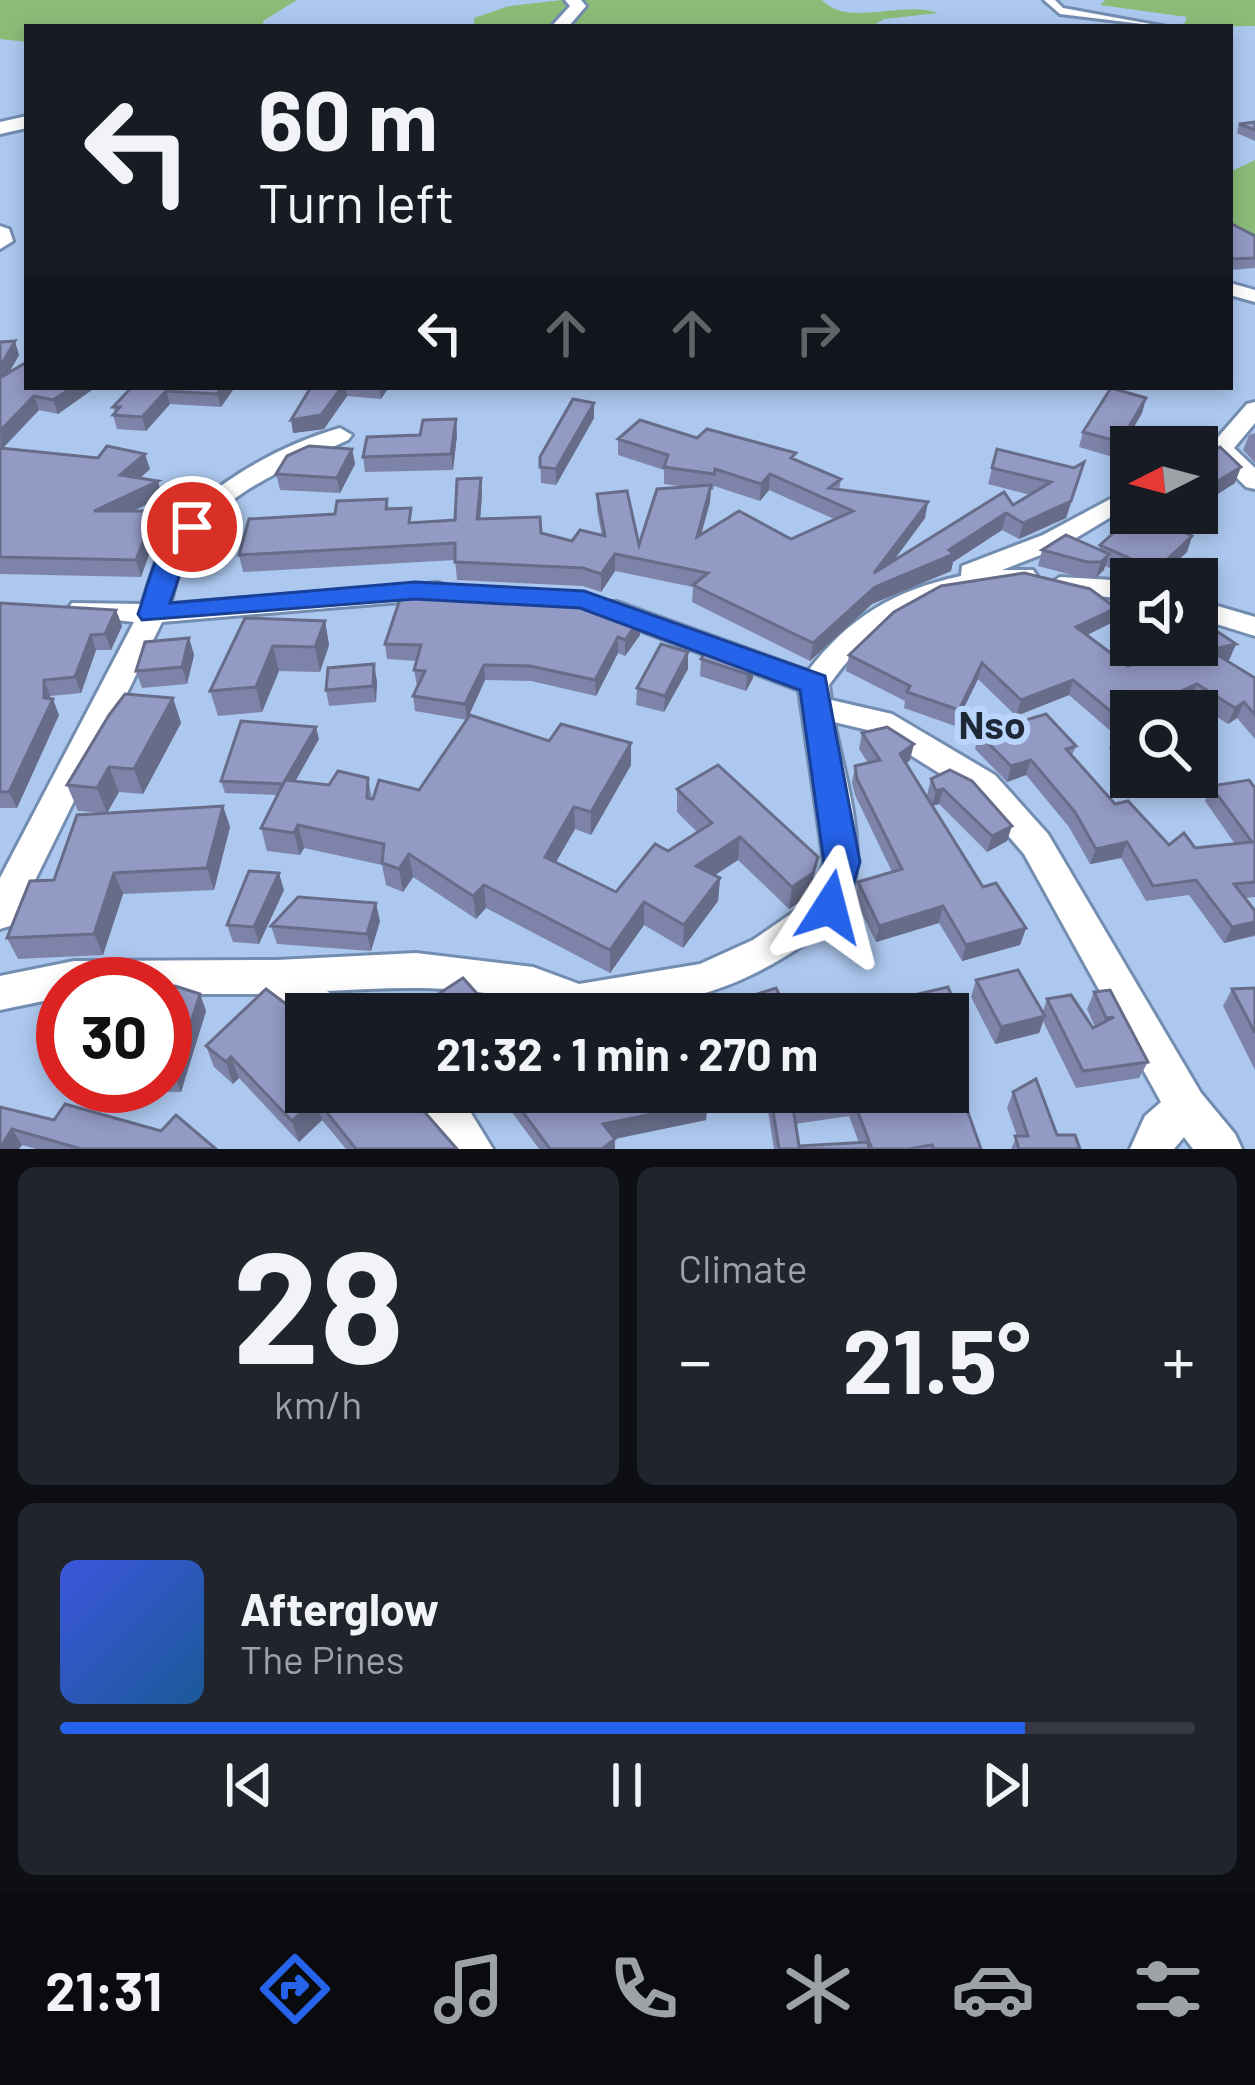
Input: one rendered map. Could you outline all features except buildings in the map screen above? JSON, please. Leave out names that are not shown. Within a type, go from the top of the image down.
[{"type":"street","points":[[562,24],[578,6],[573,0]]},
{"type":"street","points":[[1049,0],[1060,11],[1142,24]]},
{"type":"street","points":[[1218,443],[1255,409]]},
{"type":"street","points":[[0,914],[152,614],[175,548],[209,505],[256,474],[340,435]]},
{"type":"street","points":[[1218,457],[1255,482]]},
{"type":"street","points":[[0,994],[74,978],[416,970],[533,984],[579,1001],[704,980],[766,951],[830,907],[842,862],[815,695],[858,627],[894,603],[1052,541],[1110,507]]},
{"type":"street","points":[[935,587],[1023,576],[1078,591],[1110,590]]},
{"type":"street","points":[[44,606],[152,614],[415,591],[463,593]]},
{"type":"street","points":[[584,599],[881,722],[983,784],[1036,844],[1186,1107],[1220,1149]]},
{"type":"street","points":[[1218,616],[1255,627]]},
{"type":"street","points":[[277,976],[299,993]]},
{"type":"street","points":[[1152,1149],[1160,1131],[1186,1107]]},
{"type":"street","points":[[448,1113],[471,1149]]},
{"type":"green space","points":[[0,0],[297,0],[264,24],[24,24],[24,42],[0,39]]},
{"type":"green space","points":[[562,0],[822,0],[846,12],[909,9],[938,13],[875,24],[475,24],[474,18],[509,6]]},
{"type":"green space","points":[[1105,0],[1255,0],[1255,26],[1184,24],[1187,17],[1100,5]]},
{"type":"green space","points":[[1255,160],[1255,244],[1233,226],[1233,171]]},
{"type":"district","name":"Nso","points":[[992,723]]},
{"type":"route","points":[[192,527],[175,548],[152,614],[415,591],[584,599],[814,684],[842,862],[830,907]]}]
